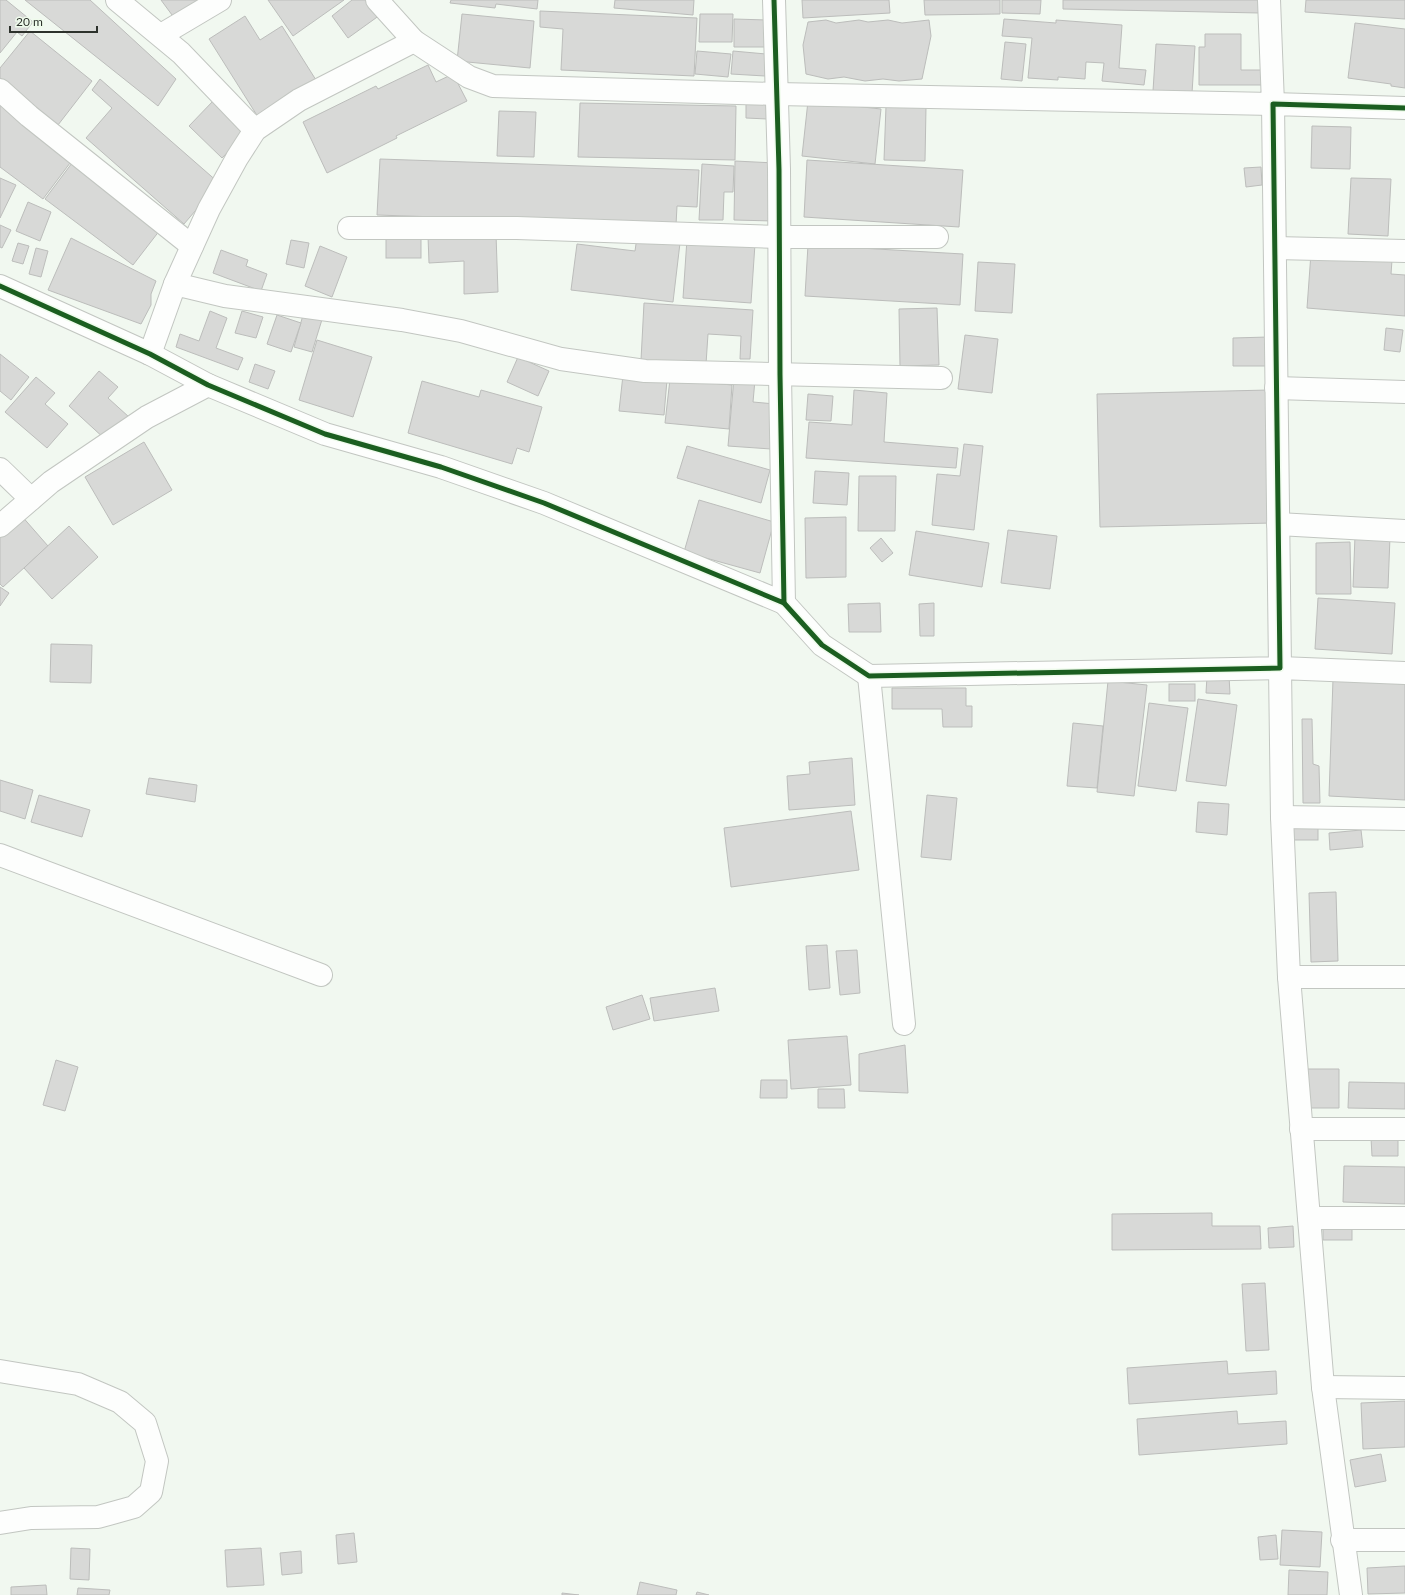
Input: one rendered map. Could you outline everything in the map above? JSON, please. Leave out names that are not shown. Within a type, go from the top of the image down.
[{"type":"street","points":[[117,0],[181,53],[255,130]]},
{"type":"street","points":[[161,35],[220,0]]},
{"type":"street","points":[[377,0],[414,41],[469,77],[493,86],[1405,108]]},
{"type":"street","points":[[774,0],[780,237],[780,375],[784,602]]},
{"type":"street","points":[[1270,0],[1274,104],[1282,817],[1289,977],[1323,1387],[1342,1540],[1351,1595]]},
{"type":"street","points":[[150,354],[175,284],[209,209],[237,158],[255,130],[299,100],[414,41]]},
{"type":"street","points":[[0,90],[35,120],[192,246]]},
{"type":"street","points":[[349,228],[517,228],[780,237],[937,237]]},
{"type":"street","points":[[1275,248],[1405,251]]},
{"type":"street","points":[[175,284],[225,296],[402,320],[461,331],[561,359],[645,371],[941,378]]},
{"type":"street","points":[[0,286],[150,354],[208,385],[325,434],[441,468],[544,503],[784,602],[822,645],[869,676],[1280,668],[1405,673]]},
{"type":"street","points":[[0,526],[50,482],[147,417],[208,385]]},
{"type":"street","points":[[1276,388],[1405,392]]},
{"type":"street","points":[[0,469],[31,500]]},
{"type":"street","points":[[1278,524],[1405,531]]},
{"type":"street","points":[[869,676],[904,1024]]},
{"type":"street","points":[[1282,817],[1405,819]]},
{"type":"street","points":[[1,859],[321,975]]},
{"type":"street","points":[[1289,977],[1405,977]]},
{"type":"street","points":[[1301,1129],[1405,1129]]},
{"type":"street","points":[[1309,1218],[1405,1218]]},
{"type":"street","points":[[0,1371],[78,1384],[120,1402],[145,1423],[157,1461],[151,1492],[134,1507],[98,1517],[31,1518],[0,1523]]},
{"type":"street","points":[[1323,1387],[1405,1388]]},
{"type":"street","points":[[1342,1540],[1405,1540]]},
{"type":"building","points":[[0,0],[6,0],[33,22],[22,36],[17,32],[0,53]]},
{"type":"building","points":[[25,0],[90,0],[176,79],[158,106]]},
{"type":"building","points":[[161,0],[199,0],[175,19]]},
{"type":"building","points":[[268,0],[344,0],[293,36]]},
{"type":"building","points":[[352,0],[368,0],[380,15],[348,38],[332,16]]},
{"type":"building","points":[[451,0],[538,0],[537,9],[496,4],[495,8],[450,3]]},
{"type":"building","points":[[615,0],[694,0],[693,15],[614,8]]},
{"type":"building","points":[[802,0],[889,0],[890,13],[803,18]]},
{"type":"building","points":[[924,0],[1000,0],[1000,14],[925,15]]},
{"type":"building","points":[[1002,0],[1041,0],[1040,14],[1002,13]]},
{"type":"building","points":[[1063,0],[1260,0],[1260,13],[1063,9]]},
{"type":"building","points":[[1306,0],[1405,0],[1405,19],[1305,12]]},
{"type":"building","points":[[540,11],[697,18],[694,76],[561,70],[563,29],[540,27]]},
{"type":"building","points":[[462,14],[534,21],[530,68],[457,61]]},
{"type":"building","points":[[700,14],[733,14],[732,42],[699,42]]},
{"type":"building","points":[[245,16],[260,40],[282,26],[316,80],[258,117],[209,39]]},
{"type":"building","points":[[734,19],[767,20],[767,47],[734,47]]},
{"type":"building","points":[[1004,19],[1056,23],[1056,20],[1122,25],[1119,68],[1146,70],[1144,85],[1102,81],[1104,63],[1086,62],[1085,79],[1058,77],[1058,80],[1028,78],[1032,38],[1002,36]]},
{"type":"building","points":[[826,20],[836,23],[859,20],[868,22],[888,20],[902,23],[929,20],[931,36],[922,79],[899,81],[883,79],[865,81],[844,77],[828,79],[806,74],[803,45],[808,22]]},
{"type":"building","points":[[1355,23],[1405,29],[1405,88],[1391,86],[1391,84],[1348,78]]},
{"type":"building","points":[[30,31],[92,81],[58,125],[0,78],[0,68]]},
{"type":"building","points":[[1205,34],[1241,34],[1241,70],[1264,70],[1263,85],[1199,85],[1199,47],[1205,47]]},
{"type":"building","points":[[1005,42],[1026,44],[1022,81],[1001,79]]},
{"type":"building","points":[[1156,44],[1195,46],[1192,93],[1153,91]]},
{"type":"building","points":[[697,51],[731,54],[728,77],[695,74]]},
{"type":"building","points":[[733,51],[766,54],[765,76],[731,74]]},
{"type":"building","points":[[428,65],[436,82],[453,74],[467,101],[396,136],[397,138],[327,173],[303,122],[376,86],[378,89]]},
{"type":"building","points":[[100,79],[219,183],[184,224],[86,138],[112,108],[92,90]]},
{"type":"building","points":[[214,100],[247,132],[222,158],[189,126]]},
{"type":"building","points":[[808,101],[881,109],[875,164],[802,156]]},
{"type":"building","points":[[580,103],[736,106],[735,160],[578,157]]},
{"type":"building","points":[[0,104],[73,159],[43,199],[0,167]]},
{"type":"building","points":[[746,104],[767,104],[767,119],[746,118]]},
{"type":"building","points":[[886,106],[926,107],[925,161],[884,160]]},
{"type":"building","points":[[499,111],[536,112],[534,157],[497,156]]},
{"type":"building","points":[[1312,126],[1351,127],[1350,169],[1311,168]]},
{"type":"building","points":[[380,159],[699,170],[697,207],[677,206],[676,225],[377,215]]},
{"type":"building","points":[[807,160],[963,170],[959,227],[804,217]]},
{"type":"building","points":[[735,161],[775,163],[773,221],[734,220]]},
{"type":"building","points":[[72,163],[160,230],[133,265],[45,199]]},
{"type":"building","points":[[702,164],[734,166],[733,192],[724,192],[723,220],[699,220]]},
{"type":"building","points":[[1261,167],[1262,185],[1246,187],[1244,168]]},
{"type":"building","points":[[0,178],[16,185],[0,218]]},
{"type":"building","points":[[1351,178],[1391,179],[1388,236],[1348,234]]},
{"type":"building","points":[[28,202],[51,212],[40,241],[16,231]]},
{"type":"building","points":[[0,225],[11,230],[2,248],[0,247]]},
{"type":"building","points":[[496,234],[498,292],[464,294],[464,261],[429,263],[428,236]]},
{"type":"building","points":[[386,236],[421,236],[421,258],[386,258]]},
{"type":"building","points":[[637,237],[680,243],[673,302],[571,290],[577,244],[635,251]]},
{"type":"building","points":[[71,238],[156,281],[151,294],[151,305],[141,324],[48,290]]},
{"type":"building","points":[[687,239],[755,244],[751,303],[683,298]]},
{"type":"building","points":[[291,240],[309,243],[304,268],[286,264]]},
{"type":"building","points":[[18,243],[29,246],[23,264],[12,261]]},
{"type":"building","points":[[808,245],[963,254],[960,305],[805,296]]},
{"type":"building","points":[[320,246],[347,257],[332,297],[305,286]]},
{"type":"building","points":[[36,248],[48,251],[41,277],[29,274]]},
{"type":"building","points":[[221,250],[248,260],[246,266],[267,274],[261,291],[213,273]]},
{"type":"building","points":[[1311,253],[1392,260],[1391,274],[1405,275],[1405,316],[1307,308]]},
{"type":"building","points":[[978,262],[1015,264],[1012,313],[975,311]]},
{"type":"building","points":[[644,303],[753,310],[750,359],[740,359],[741,336],[708,334],[706,364],[641,360]]},
{"type":"building","points":[[305,308],[324,313],[312,352],[294,347]]},
{"type":"building","points":[[937,308],[939,365],[900,366],[899,309]]},
{"type":"building","points":[[210,311],[227,318],[216,348],[243,358],[238,370],[176,347],[180,334],[199,341]]},
{"type":"building","points":[[242,311],[263,317],[256,338],[235,333]]},
{"type":"building","points":[[277,315],[301,323],[291,352],[267,344]]},
{"type":"building","points":[[1386,328],[1403,330],[1400,352],[1384,350]]},
{"type":"building","points":[[965,335],[998,339],[992,393],[958,389]]},
{"type":"building","points":[[1268,337],[1269,366],[1233,366],[1233,338]]},
{"type":"building","points":[[317,340],[372,357],[353,417],[299,400]]},
{"type":"building","points":[[0,354],[29,377],[11,400],[0,391]]},
{"type":"building","points":[[518,357],[549,371],[538,396],[507,382]]},
{"type":"building","points":[[255,364],[275,371],[268,389],[249,382]]},
{"type":"building","points":[[99,371],[118,387],[108,398],[129,417],[106,440],[69,406]]},
{"type":"building","points":[[623,375],[667,380],[664,415],[619,411]]},
{"type":"building","points":[[36,377],[55,393],[45,404],[68,424],[47,448],[5,412]]},
{"type":"building","points":[[734,378],[755,380],[753,402],[775,404],[771,449],[728,446]]},
{"type":"building","points":[[670,379],[732,385],[729,429],[665,423]]},
{"type":"building","points":[[422,381],[479,397],[481,390],[542,407],[529,452],[517,448],[512,464],[408,433]]},
{"type":"building","points":[[854,390],[887,393],[884,442],[958,448],[956,468],[806,458],[809,422],[852,425]]},
{"type":"building","points":[[1269,390],[1272,523],[1100,527],[1097,394]]},
{"type":"building","points":[[808,394],[833,396],[831,421],[806,420]]},
{"type":"building","points":[[144,442],[172,490],[113,525],[85,477]]},
{"type":"building","points":[[964,444],[983,446],[974,530],[932,525],[937,474],[960,476]]},
{"type":"building","points":[[687,446],[770,470],[761,503],[677,478]]},
{"type":"building","points":[[815,471],[849,473],[847,505],[813,503]]},
{"type":"building","points":[[859,476],[896,476],[895,531],[858,531]]},
{"type":"building","points":[[699,500],[774,522],[760,573],[684,552]]},
{"type":"building","points":[[20,514],[48,546],[3,587],[0,584],[0,533]]},
{"type":"building","points":[[846,517],[846,577],[806,578],[805,518]]},
{"type":"building","points":[[69,526],[98,557],[52,599],[24,568]]},
{"type":"building","points":[[1008,530],[1057,536],[1050,589],[1001,583]]},
{"type":"building","points":[[916,531],[989,543],[982,587],[909,575]]},
{"type":"building","points":[[1355,536],[1390,537],[1388,588],[1353,587]]},
{"type":"building","points":[[881,538],[893,553],[882,562],[870,548]]},
{"type":"building","points":[[1350,542],[1351,594],[1316,594],[1316,543]]},
{"type":"building","points":[[0,587],[9,593],[0,606]]},
{"type":"building","points":[[1318,598],[1395,603],[1392,654],[1315,649]]},
{"type":"building","points":[[880,603],[881,632],[849,632],[848,604]]},
{"type":"building","points":[[934,603],[934,636],[920,636],[919,604]]},
{"type":"building","points":[[51,644],[92,645],[91,683],[50,682]]},
{"type":"building","points":[[1207,676],[1229,676],[1230,694],[1206,693]]},
{"type":"building","points":[[1333,679],[1405,684],[1405,800],[1329,796]]},
{"type":"building","points":[[1108,681],[1147,685],[1134,796],[1097,792]]},
{"type":"building","points":[[1169,684],[1195,684],[1195,701],[1169,701]]},
{"type":"building","points":[[892,688],[966,688],[966,706],[972,706],[972,727],[943,727],[942,709],[892,709]]},
{"type":"building","points":[[1198,699],[1237,705],[1226,786],[1186,781]]},
{"type":"building","points":[[1149,703],[1188,708],[1176,791],[1138,786]]},
{"type":"building","points":[[1302,719],[1312,719],[1313,764],[1319,766],[1320,803],[1303,803]]},
{"type":"building","points":[[1073,723],[1103,726],[1097,788],[1067,786]]},
{"type":"building","points":[[852,758],[855,805],[789,810],[787,776],[810,774],[809,762]]},
{"type":"building","points":[[149,778],[197,785],[195,802],[146,794]]},
{"type":"building","points":[[0,780],[33,790],[25,819],[0,811]]},
{"type":"building","points":[[39,795],[90,810],[82,837],[31,822]]},
{"type":"building","points":[[927,795],[957,798],[951,860],[921,857]]},
{"type":"building","points":[[1198,802],[1229,804],[1227,835],[1196,832]]},
{"type":"building","points":[[851,811],[859,870],[731,887],[724,828]]},
{"type":"building","points":[[1285,823],[1318,823],[1318,840],[1285,840]]},
{"type":"building","points":[[1361,830],[1363,847],[1330,850],[1329,833]]},
{"type":"building","points":[[1336,892],[1338,961],[1311,962],[1309,893]]},
{"type":"building","points":[[827,945],[830,988],[809,990],[806,946]]},
{"type":"building","points":[[857,950],[860,993],[840,995],[836,951]]},
{"type":"building","points":[[715,988],[719,1011],[654,1021],[650,998]]},
{"type":"building","points":[[642,995],[650,1019],[613,1030],[606,1007]]},
{"type":"building","points":[[847,1036],[851,1085],[791,1089],[788,1040]]},
{"type":"building","points":[[905,1045],[908,1093],[859,1091],[859,1054]]},
{"type":"building","points":[[56,1060],[78,1067],[65,1111],[43,1105]]},
{"type":"building","points":[[1305,1069],[1339,1069],[1339,1108],[1304,1108]]},
{"type":"building","points":[[761,1080],[787,1080],[787,1098],[760,1098]]},
{"type":"building","points":[[1349,1082],[1405,1083],[1405,1109],[1348,1108]]},
{"type":"building","points":[[818,1089],[844,1089],[845,1108],[818,1108]]},
{"type":"building","points":[[1398,1137],[1398,1156],[1372,1156],[1371,1138]]},
{"type":"building","points":[[1344,1166],[1405,1167],[1405,1204],[1343,1202]]},
{"type":"building","points":[[1212,1213],[1212,1226],[1260,1226],[1261,1249],[1112,1250],[1112,1214]]},
{"type":"building","points":[[1323,1225],[1352,1225],[1352,1240],[1323,1240]]},
{"type":"building","points":[[1293,1226],[1294,1247],[1269,1248],[1268,1228]]},
{"type":"building","points":[[1265,1283],[1269,1350],[1246,1351],[1242,1284]]},
{"type":"building","points":[[1227,1361],[1228,1374],[1276,1371],[1277,1394],[1129,1404],[1127,1368]]},
{"type":"building","points":[[1405,1401],[1405,1447],[1363,1449],[1361,1403]]},
{"type":"building","points":[[1237,1411],[1238,1424],[1286,1421],[1287,1444],[1139,1455],[1137,1419]]},
{"type":"building","points":[[1381,1454],[1386,1481],[1355,1487],[1350,1460]]},
{"type":"building","points":[[1282,1530],[1322,1532],[1320,1567],[1280,1565]]},
{"type":"building","points":[[354,1533],[357,1562],[338,1564],[336,1535]]},
{"type":"building","points":[[1276,1535],[1278,1559],[1260,1560],[1258,1537]]},
{"type":"building","points":[[71,1548],[90,1549],[89,1580],[70,1579]]},
{"type":"building","points":[[261,1548],[264,1585],[227,1587],[225,1550]]},
{"type":"building","points":[[301,1551],[302,1573],[282,1575],[280,1553]]},
{"type":"building","points":[[1405,1566],[1405,1593],[1368,1594],[1367,1568]]},
{"type":"building","points":[[1289,1570],[1328,1572],[1327,1595],[1288,1595]]},
{"type":"building","points":[[640,1582],[677,1590],[676,1595],[637,1595]]},
{"type":"building","points":[[46,1585],[47,1595],[11,1595],[11,1587]]},
{"type":"building","points":[[78,1588],[110,1590],[109,1595],[77,1595]]},
{"type":"building","points":[[697,1592],[709,1595],[696,1595]]},
{"type":"building","points":[[562,1593],[579,1595],[562,1595]]},
{"type":"cycle path","points":[[0,286],[150,354],[208,385],[325,434],[441,467],[544,503],[784,603],[780,375],[779,169],[774,0]]},
{"type":"cycle path","points":[[784,603],[822,645],[869,676],[1280,668],[1273,104],[1405,108]]}]
